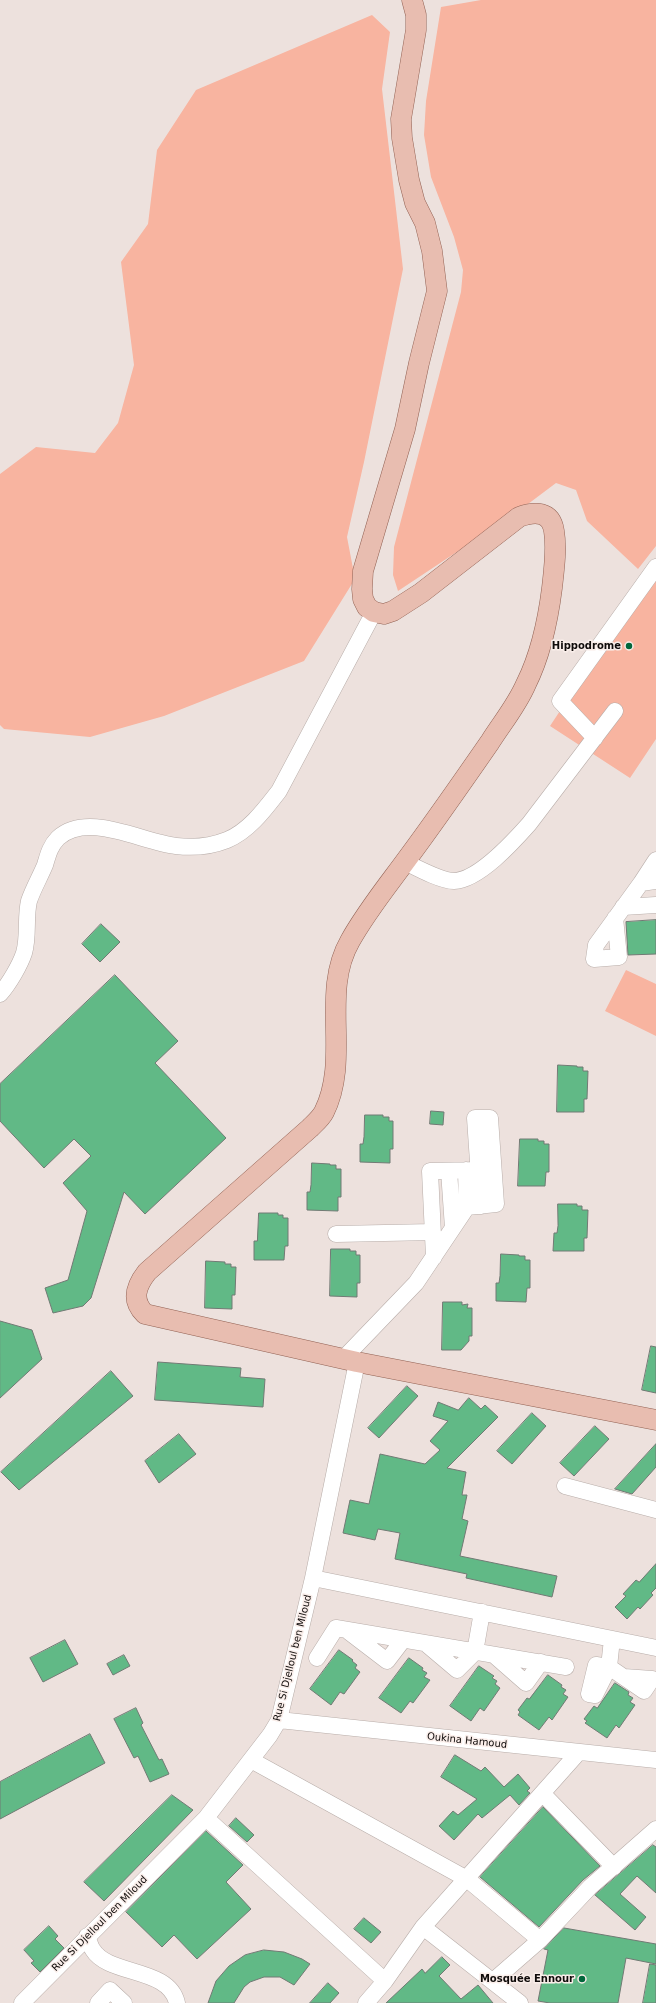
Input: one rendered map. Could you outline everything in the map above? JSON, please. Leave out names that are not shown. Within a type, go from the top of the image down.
[{"type":"main road","points":[[412,0],[416,15],[416,30],[401,118],[402,138],[409,180],[415,203],[425,223],[432,251],[436,291],[405,429],[363,571],[363,599],[374,612],[384,614],[394,611],[421,593],[519,517],[530,513],[542,513],[549,517],[553,524],[555,535],[554,570],[550,602],[540,649],[527,684],[452,798],[366,915],[349,942],[340,968],[336,992],[335,1079],[323,1114],[310,1128],[147,1272],[138,1283],[136,1296],[138,1306],[145,1314],[350,1360],[656,1420]]},
{"type":"street","points":[[595,738],[560,701],[656,567]]},
{"type":"street","points":[[0,994],[9,983],[24,953],[30,901],[50,849],[57,839],[69,830],[82,827],[102,827],[177,846],[202,847],[227,840],[247,827],[264,812],[280,791],[374,612]]},
{"type":"street","points":[[405,862],[453,881],[468,878],[504,849],[529,824],[615,711]]},
{"type":"street","points":[[656,861],[648,882],[619,913],[656,905]]},
{"type":"street","points":[[350,1360],[416,1284],[453,1228],[474,1206],[496,1204],[490,1118],[475,1118],[472,1170],[474,1206]]},
{"type":"street","points":[[434,1257],[430,1171],[472,1170]]},
{"type":"street","points":[[450,1171],[453,1228]]},
{"type":"street","points":[[336,1234],[433,1232]]},
{"type":"street","name":"Rue Si Djelloul ben Miloud","points":[[22,2003],[74,1949],[206,1818],[251,1760],[279,1720],[313,1578],[350,1360]]},
{"type":"street","points":[[565,1486],[656,1510]]},
{"type":"street","points":[[313,1578],[656,1648]]},
{"type":"street","points":[[425,1643],[457,1670],[475,1652],[482,1612]]},
{"type":"street","points":[[317,1658],[336,1628],[566,1667]]},
{"type":"street","points":[[346,1630],[387,1661],[403,1640]]},
{"type":"street","points":[[612,1639],[609,1667],[624,1677]]},
{"type":"street","points":[[494,1655],[526,1683],[541,1662]]},
{"type":"street","name":"Oukina Hamoud","points":[[279,1720],[578,1753],[656,1760]]},
{"type":"street","points":[[366,2003],[385,1981],[423,1927],[578,1753]]},
{"type":"street","points":[[251,1760],[467,1879],[540,1940]]},
{"type":"street","points":[[543,1794],[614,1867]]},
{"type":"street","points":[[206,1818],[385,1981]]},
{"type":"street","points":[[493,1981],[540,1940],[590,1887],[656,1830]]},
{"type":"street","points":[[423,1927],[520,2003]]},
{"type":"street","points":[[87,1936],[93,1951],[104,1960],[144,1974],[160,1982],[170,1991],[177,2003]]},
{"type":"street","points":[[74,1949],[93,1951]]},
{"type":"street","points":[[98,2003],[110,1990],[124,2003]]},
{"type":"shaded area","points":[[481,0],[656,0],[656,546],[638,569],[587,521],[576,490],[556,483],[520,510],[398,591],[393,575],[394,547],[461,292],[463,270],[454,237],[431,177],[424,135],[426,101],[441,7]]},
{"type":"shaded area","points":[[372,15],[390,32],[382,89],[403,269],[364,462],[347,537],[355,579],[304,661],[164,716],[90,737],[4,729],[0,725],[0,474],[36,447],[95,453],[118,423],[134,365],[121,262],[148,224],[157,150],[196,90]]},
{"type":"shaded area","name":"Hippodrome","points":[[656,566],[656,739],[630,778],[550,726]]},
{"type":"shaded area","points":[[626,970],[656,984],[656,1036],[605,1011]]},
{"type":"building","points":[[656,920],[656,954],[628,955],[626,922]]},
{"type":"building","points":[[101,924],[120,942],[100,962],[82,944]]},
{"type":"building","points":[[115,975],[178,1041],[155,1063],[226,1138],[145,1214],[124,1192],[91,1298],[83,1306],[53,1313],[45,1288],[68,1280],[87,1211],[63,1183],[91,1156],[74,1139],[44,1168],[0,1121],[0,1084]]},
{"type":"building","points":[[558,1065],[583,1067],[583,1071],[588,1071],[587,1099],[584,1099],[584,1112],[557,1112]]},
{"type":"building","points":[[431,1111],[444,1112],[443,1125],[430,1124]]},
{"type":"building","points":[[365,1115],[383,1115],[383,1117],[389,1117],[389,1121],[393,1121],[393,1149],[390,1149],[390,1163],[360,1162],[360,1144],[363,1144]]},
{"type":"building","points":[[520,1139],[538,1139],[538,1141],[544,1141],[544,1144],[549,1144],[549,1172],[546,1172],[545,1186],[518,1186]]},
{"type":"building","points":[[312,1163],[336,1165],[336,1169],[341,1169],[341,1197],[338,1197],[338,1211],[307,1210],[307,1192],[310,1192]]},
{"type":"building","points":[[558,1204],[577,1204],[577,1206],[582,1206],[582,1210],[588,1210],[587,1238],[584,1238],[584,1251],[553,1251],[554,1233],[557,1233],[558,1226]]},
{"type":"building","points":[[259,1213],[278,1213],[278,1215],[283,1215],[283,1218],[288,1218],[288,1246],[285,1246],[284,1260],[254,1260],[254,1241],[257,1241]]},
{"type":"building","points":[[331,1249],[350,1249],[350,1251],[356,1251],[356,1255],[360,1255],[360,1283],[357,1283],[357,1297],[330,1296]]},
{"type":"building","points":[[501,1254],[525,1256],[525,1260],[530,1260],[530,1288],[527,1288],[526,1302],[496,1301],[496,1283],[499,1283]]},
{"type":"building","points":[[206,1261],[225,1262],[225,1264],[231,1264],[231,1267],[236,1267],[235,1295],[232,1295],[232,1309],[205,1308]]},
{"type":"building","points":[[443,1302],[462,1302],[462,1305],[468,1304],[467,1308],[472,1308],[472,1336],[469,1336],[469,1341],[461,1350],[442,1350]]},
{"type":"building","points":[[0,1321],[32,1330],[42,1359],[0,1398]]},
{"type":"building","points":[[651,1346],[656,1347],[656,1393],[642,1390]]},
{"type":"building","points":[[158,1362],[241,1368],[240,1377],[265,1379],[263,1407],[155,1400]]},
{"type":"building","points":[[111,1371],[133,1396],[19,1490],[1,1472]]},
{"type":"building","points":[[407,1386],[418,1396],[379,1438],[368,1428]]},
{"type":"building","points":[[469,1398],[481,1409],[485,1405],[498,1417],[447,1468],[466,1472],[462,1495],[467,1495],[462,1519],[468,1521],[460,1556],[557,1576],[552,1597],[466,1578],[467,1574],[395,1559],[400,1533],[378,1529],[375,1540],[343,1533],[350,1500],[369,1504],[380,1454],[425,1464],[440,1450],[430,1441],[448,1421],[433,1416],[438,1402],[458,1410]]},
{"type":"building","points":[[532,1413],[546,1426],[512,1464],[497,1451]]},
{"type":"building","points":[[595,1426],[609,1439],[574,1476],[560,1463]]},
{"type":"building","points":[[179,1434],[196,1454],[159,1483],[145,1461]]},
{"type":"building","points":[[656,1444],[656,1467],[632,1494],[615,1489]]},
{"type":"building","points":[[656,1564],[656,1588],[651,1593],[653,1595],[640,1609],[638,1607],[627,1619],[615,1607],[626,1596],[623,1594],[636,1580],[639,1582]]},
{"type":"building","points":[[65,1640],[78,1664],[43,1682],[30,1658]]},
{"type":"building","points":[[339,1650],[353,1660],[352,1661],[357,1665],[355,1668],[360,1672],[344,1694],[340,1692],[331,1705],[310,1689]]},
{"type":"building","points":[[124,1655],[130,1666],[113,1675],[107,1664]]},
{"type":"building","points":[[409,1658],[423,1668],[422,1670],[427,1673],[424,1677],[430,1680],[413,1703],[410,1701],[401,1713],[379,1698]]},
{"type":"building","points":[[479,1666],[494,1676],[492,1678],[497,1681],[495,1684],[500,1688],[484,1711],[480,1708],[471,1721],[450,1706]]},
{"type":"building","points":[[548,1675],[562,1685],[561,1687],[566,1690],[563,1694],[568,1697],[552,1720],[549,1717],[539,1730],[518,1715],[520,1712],[518,1710]]},
{"type":"building","points":[[615,1683],[629,1692],[628,1695],[633,1698],[630,1702],[635,1705],[619,1728],[616,1725],[607,1738],[585,1723],[587,1721],[584,1719],[594,1706],[597,1708]]},
{"type":"building","points":[[136,1708],[143,1723],[141,1725],[159,1760],[162,1759],[169,1774],[150,1782],[138,1756],[134,1758],[114,1719]]},
{"type":"building","points":[[90,1734],[105,1763],[0,1819],[0,1782]]},
{"type":"building","points":[[455,1755],[481,1771],[485,1767],[504,1787],[518,1774],[530,1788],[527,1791],[530,1793],[519,1805],[510,1795],[482,1818],[478,1814],[454,1840],[439,1826],[453,1811],[458,1815],[477,1799],[441,1777]]},
{"type":"building","points":[[172,1795],[193,1810],[104,1901],[84,1882]]},
{"type":"building","points":[[543,1807],[600,1866],[583,1880],[539,1927],[480,1877]]},
{"type":"building","points":[[236,1818],[254,1835],[247,1842],[229,1826]]},
{"type":"building","points":[[206,1831],[243,1865],[226,1882],[251,1909],[197,1959],[174,1935],[162,1947],[126,1912]]},
{"type":"building","points":[[653,1845],[656,1847],[656,1893],[637,1876],[620,1894],[646,1917],[635,1930],[595,1895]]},
{"type":"building","points":[[364,1918],[381,1932],[371,1943],[354,1929]]},
{"type":"building","points":[[49,1926],[58,1936],[55,1939],[64,1948],[40,1972],[31,1963],[34,1961],[24,1950]]},
{"type":"building","name":"Mosquée Ennour","points":[[564,1928],[656,1944],[656,1964],[626,1958],[618,2003],[550,2003],[538,2001],[548,1950],[544,1949]]},
{"type":"building","points":[[264,1950],[284,1952],[310,1964],[294,1985],[280,1977],[264,1977],[250,1982],[244,1987],[234,2003],[208,2003],[216,1981],[229,1966],[245,1955]]},
{"type":"building","points":[[442,1957],[450,1965],[439,1976],[461,1999],[478,1985],[493,2003],[386,2003],[422,1969],[425,1973]]},
{"type":"building","points":[[650,1964],[656,1965],[656,2003],[643,2003]]},
{"type":"building","points":[[328,1983],[339,1993],[330,2003],[310,2003]]},
{"type":"place","name":"Hippodrome","points":[[629,646]]},
{"type":"place","name":"Mosquée Ennour","points":[[582,1979]]}]
